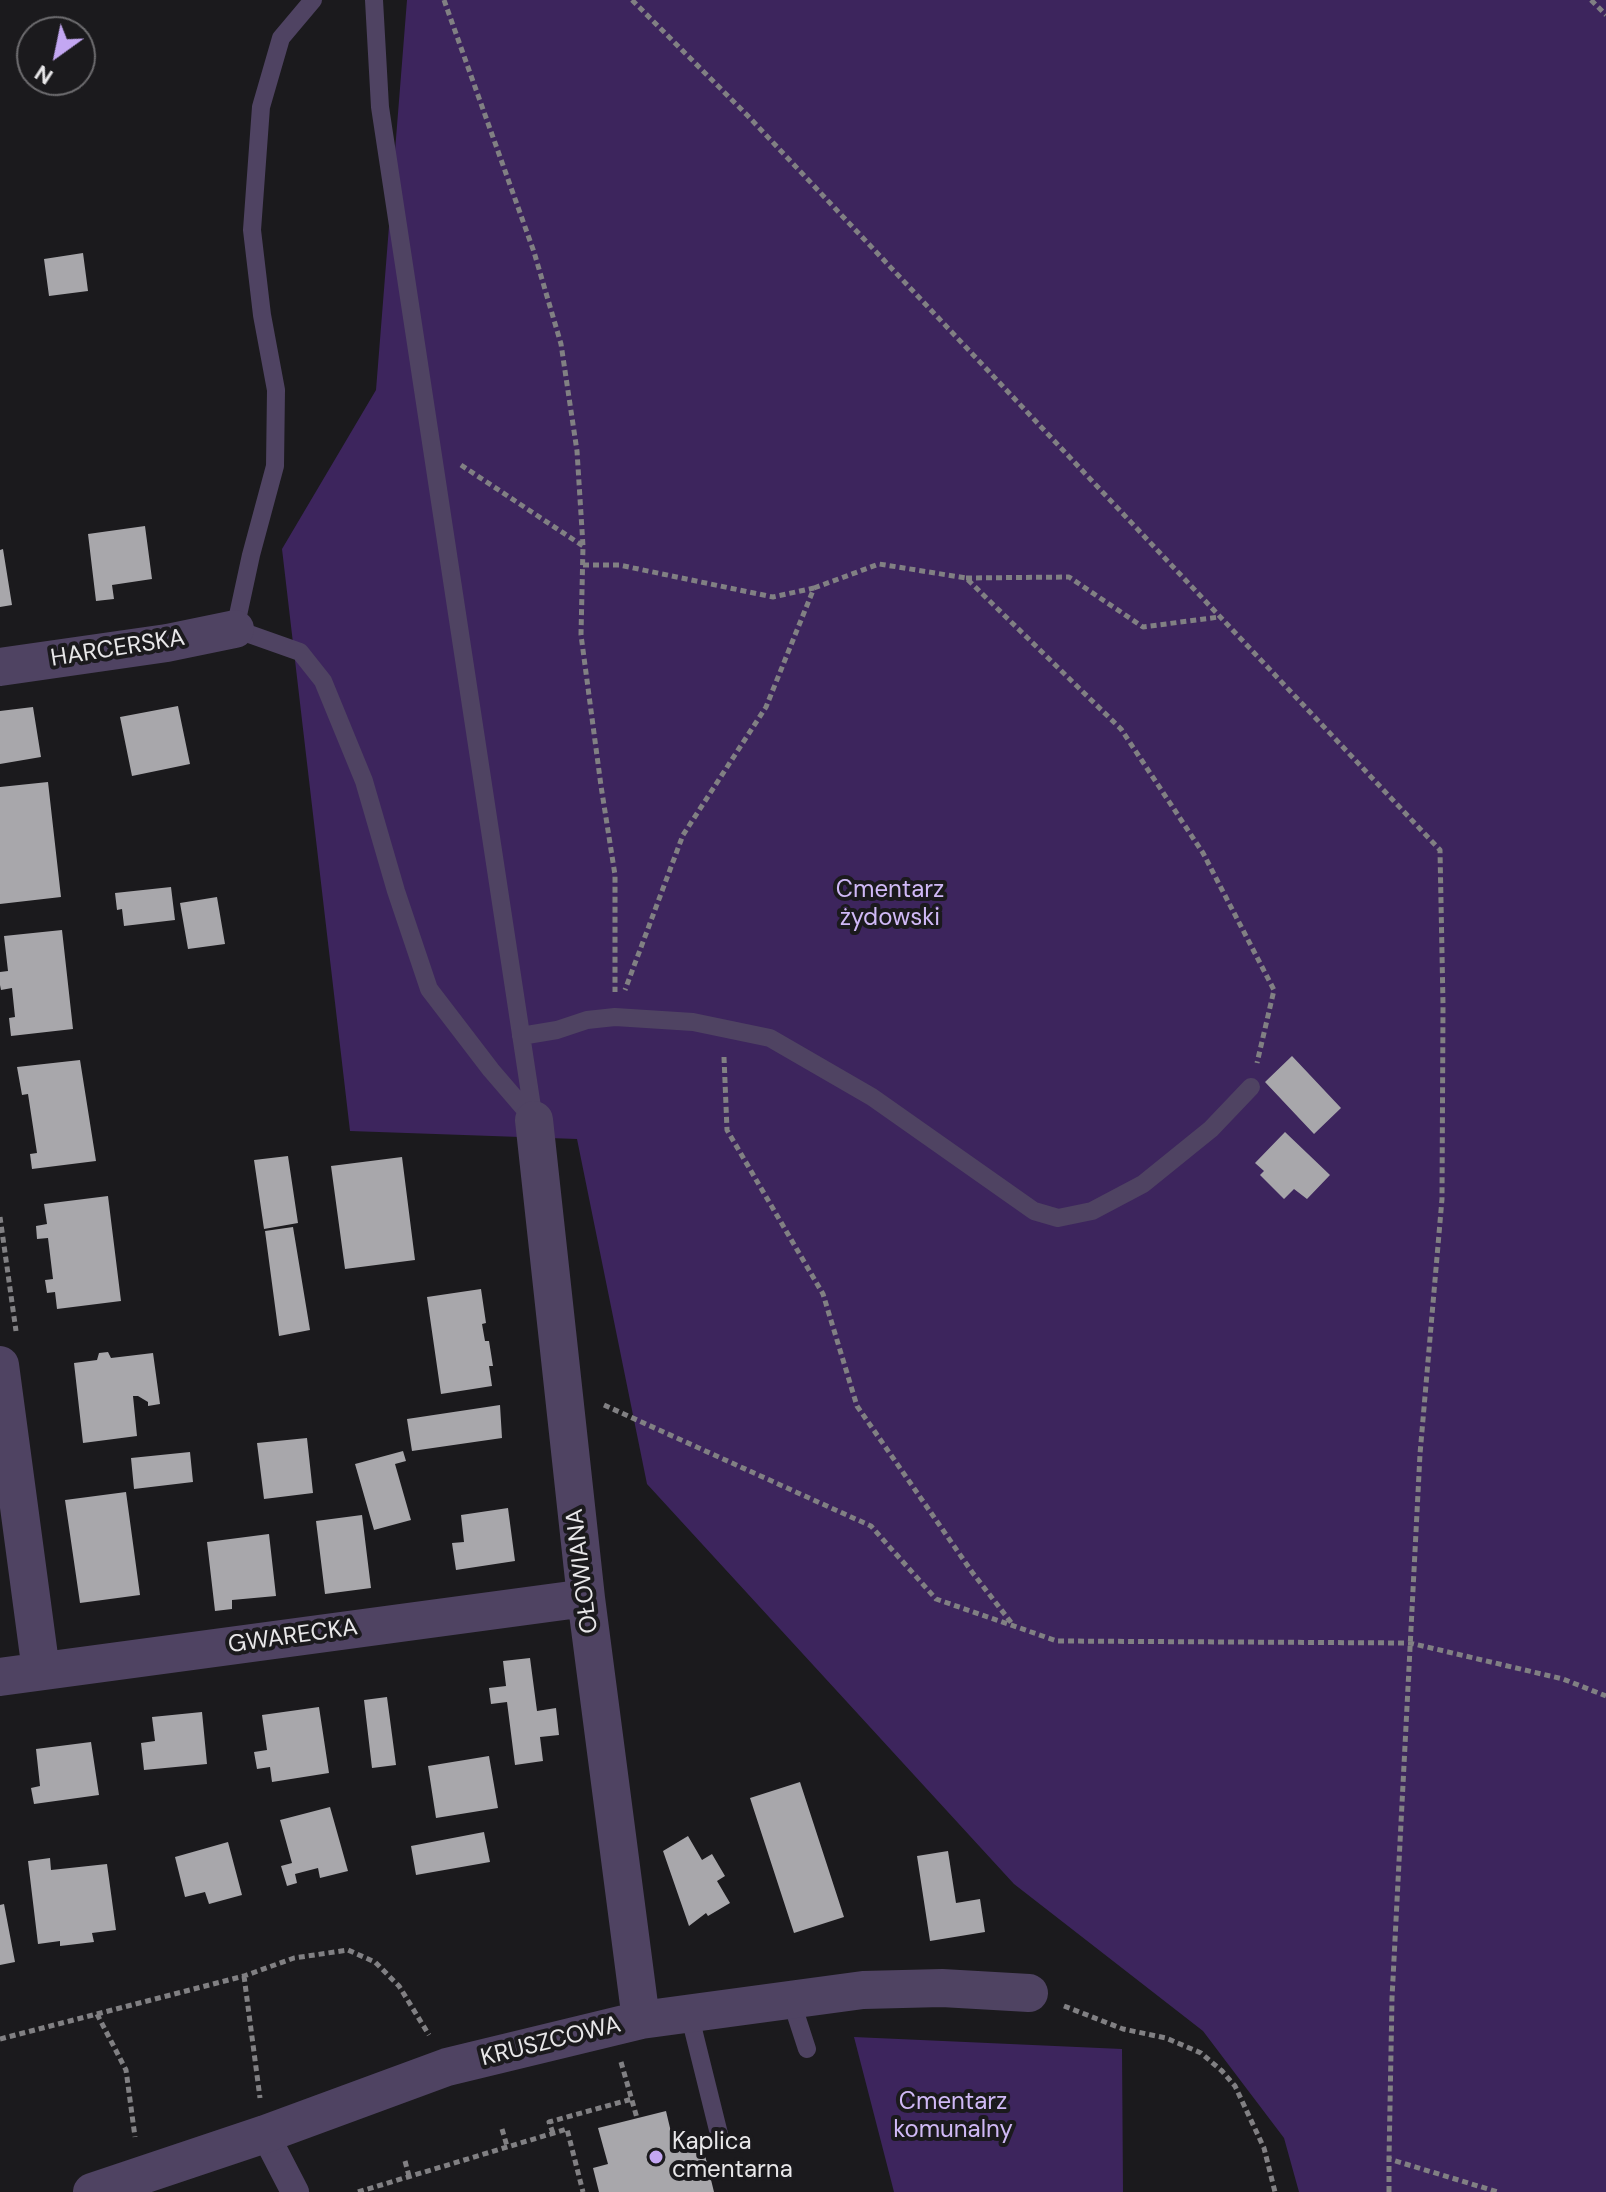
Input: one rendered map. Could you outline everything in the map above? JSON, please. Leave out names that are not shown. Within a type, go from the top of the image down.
[{"type":"street","name":"HARCERSKA","points":[[0,667],[167,643],[235,629]]},
{"type":"street","name":"OŁOWIANA","points":[[534,1120],[586,1598],[641,2020]]},
{"type":"street","points":[[0,1365],[41,1671]]},
{"type":"street","name":"GWARECKA","points":[[0,1677],[586,1598]]},
{"type":"street","name":"KRUSZCOWA","points":[[92,2192],[265,2134],[447,2067],[641,2020],[863,1990],[942,1988],[1029,1993]]},
{"type":"street","points":[[265,2134],[295,2192]]},
{"type":"lane","points":[[313,0],[281,38],[261,107],[252,230],[262,315],[276,390],[275,466],[235,629],[300,652],[323,681],[364,781],[429,989],[534,1120]]},
{"type":"lane","points":[[374,0],[380,107],[534,1120]]},
{"type":"lane","points":[[521,1036],[557,1030],[587,1020],[615,1017],[693,1022],[770,1038],[872,1097],[1034,1211],[1058,1218],[1092,1211],[1143,1184],[1211,1129],[1251,1087]]},
{"type":"lane","points":[[791,2000],[807,2049]]},
{"type":"lane","points":[[689,2013],[719,2134]]},
{"type":"path","points":[[444,0],[534,252],[561,344],[577,451],[583,546],[581,635],[615,875],[615,1017]]},
{"type":"path","points":[[632,0],[748,116],[1440,850],[1442,1199],[1420,1454],[1392,1998],[1389,2192]]},
{"type":"path","points":[[1591,0],[1606,15]]},
{"type":"path","points":[[432,445],[583,546]]},
{"type":"path","points":[[583,565],[619,565],[773,597],[814,588],[879,564],[966,578],[1069,577],[1143,627],[1220,617]]},
{"type":"path","points":[[966,578],[1121,729],[1203,853],[1274,990],[1251,1087]]},
{"type":"path","points":[[615,1017],[683,835],[766,707],[814,588]]},
{"type":"path","points":[[723,1028],[727,1130],[823,1294],[857,1406],[972,1572],[1013,1625]]},
{"type":"path","points":[[563,1386],[871,1526],[936,1599],[1057,1641],[1410,1643],[1563,1679],[1606,1696]]},
{"type":"path","points":[[0,2039],[244,1976],[294,1958],[348,1950],[375,1962],[399,1986],[447,2067]]},
{"type":"path","points":[[244,1976],[265,2134]]},
{"type":"path","points":[[1029,1993],[1082,2015],[1123,2029],[1166,2038],[1201,2053],[1235,2086],[1264,2148],[1275,2192]]},
{"type":"path","points":[[97,2014],[126,2070],[141,2176]]},
{"type":"path","points":[[624,2073],[637,2118]]},
{"type":"path","points":[[553,2133],[549,2122],[632,2099]]},
{"type":"path","points":[[502,2129],[507,2146]]},
{"type":"path","points":[[358,2192],[567,2129],[583,2192]]},
{"type":"path","points":[[1389,2159],[1498,2192]]},
{"type":"path","points":[[405,2161],[409,2176]]},
{"type":"green space","name":"Cmentarz żydowski","points":[[407,0],[1606,0],[1606,2192],[1299,2192],[1284,2138],[1203,2031],[1014,1884],[647,1484],[577,1139],[350,1131],[282,549],[376,390]]},
{"type":"green space","name":"Cmentarz komunalny","points":[[854,2037],[1122,2049],[1123,2192],[894,2192]]},
{"type":"building","points":[[83,253],[88,291],[49,296],[44,259]]},
{"type":"building","points":[[145,526],[152,579],[112,585],[114,599],[96,601],[88,534]]},
{"type":"building","points":[[3,549],[12,605],[0,607],[0,550]]},
{"type":"building","points":[[178,706],[190,764],[132,776],[120,717]]},
{"type":"building","points":[[33,707],[41,757],[0,764],[0,711]]},
{"type":"building","points":[[48,782],[61,897],[0,904],[0,787]]},
{"type":"building","points":[[171,887],[175,920],[124,926],[122,909],[117,910],[115,893]]},
{"type":"building","points":[[217,897],[225,944],[188,949],[180,903]]},
{"type":"building","points":[[62,930],[73,1029],[11,1036],[9,1018],[15,1017],[12,988],[1,990],[0,985],[0,972],[8,971],[4,936]]},
{"type":"building","points":[[1292,1056],[1341,1108],[1314,1134],[1265,1082]]},
{"type":"building","points":[[80,1060],[96,1161],[32,1169],[30,1154],[37,1153],[28,1094],[22,1095],[17,1067]]},
{"type":"building","points":[[1285,1132],[1330,1175],[1307,1199],[1294,1189],[1284,1199],[1260,1175],[1264,1171],[1255,1163]]},
{"type":"building","points":[[288,1156],[298,1223],[264,1229],[254,1160]]},
{"type":"building","points":[[402,1157],[415,1260],[345,1269],[331,1166]]},
{"type":"building","points":[[108,1196],[121,1301],[57,1309],[55,1292],[47,1293],[45,1280],[53,1279],[48,1238],[37,1239],[36,1226],[47,1224],[44,1204]]},
{"type":"building","points":[[293,1227],[310,1330],[279,1336],[265,1231]]},
{"type":"building","points":[[481,1289],[486,1323],[482,1324],[485,1341],[489,1341],[493,1366],[489,1366],[492,1386],[441,1394],[427,1297]]},
{"type":"building","points":[[108,1352],[111,1358],[153,1353],[160,1404],[148,1406],[148,1402],[133,1396],[137,1436],[83,1443],[74,1363],[97,1360],[99,1353]]},
{"type":"building","points":[[500,1405],[502,1438],[412,1451],[407,1419]]},
{"type":"building","points":[[307,1438],[313,1493],[264,1499],[257,1443]]},
{"type":"building","points":[[403,1451],[406,1461],[395,1464],[411,1520],[374,1530],[355,1464]]},
{"type":"building","points":[[190,1452],[193,1482],[134,1489],[131,1458]]},
{"type":"building","points":[[126,1492],[140,1595],[80,1603],[65,1500]]},
{"type":"building","points":[[508,1508],[515,1561],[456,1570],[452,1543],[464,1542],[461,1515]]},
{"type":"building","points":[[362,1515],[371,1588],[325,1594],[316,1521]]},
{"type":"building","points":[[269,1534],[276,1596],[232,1600],[232,1609],[215,1611],[207,1542]]},
{"type":"building","points":[[530,1658],[537,1711],[556,1708],[559,1735],[540,1737],[543,1761],[515,1765],[507,1702],[491,1704],[489,1688],[506,1686],[503,1661]]},
{"type":"building","points":[[387,1697],[396,1765],[372,1768],[364,1700]]},
{"type":"building","points":[[319,1707],[329,1773],[272,1782],[270,1767],[257,1769],[254,1752],[267,1750],[262,1715]]},
{"type":"building","points":[[202,1712],[207,1764],[144,1770],[141,1743],[155,1741],[152,1717]]},
{"type":"building","points":[[91,1742],[99,1795],[34,1804],[31,1788],[40,1786],[36,1749]]},
{"type":"building","points":[[489,1756],[498,1808],[436,1818],[428,1766]]},
{"type":"building","points":[[800,1782],[844,1917],[794,1933],[750,1798]]},
{"type":"building","points":[[330,1807],[348,1871],[320,1878],[318,1868],[295,1874],[297,1883],[287,1886],[281,1866],[292,1863],[280,1820]]},
{"type":"building","points":[[484,1832],[490,1862],[416,1875],[411,1846]]},
{"type":"building","points":[[688,1836],[702,1860],[712,1854],[725,1876],[717,1881],[730,1903],[708,1916],[706,1913],[689,1926],[663,1851]]},
{"type":"building","points":[[228,1842],[242,1895],[209,1904],[205,1892],[185,1897],[175,1857]]},
{"type":"building","points":[[948,1851],[956,1903],[980,1899],[985,1932],[930,1941],[917,1856]]},
{"type":"building","points":[[50,1858],[51,1870],[107,1864],[116,1930],[92,1933],[94,1942],[60,1946],[60,1941],[38,1944],[28,1861]]},
{"type":"building","points":[[4,1904],[15,1962],[0,1965],[0,1905]]},
{"type":"building","name":"Kaplica cmentarna","points":[[666,2111],[675,2149],[702,2143],[714,2192],[599,2192],[593,2168],[608,2164],[598,2128]]},
{"type":"place","name":"Kaplica cmentarna","points":[[656,2157]]}]
